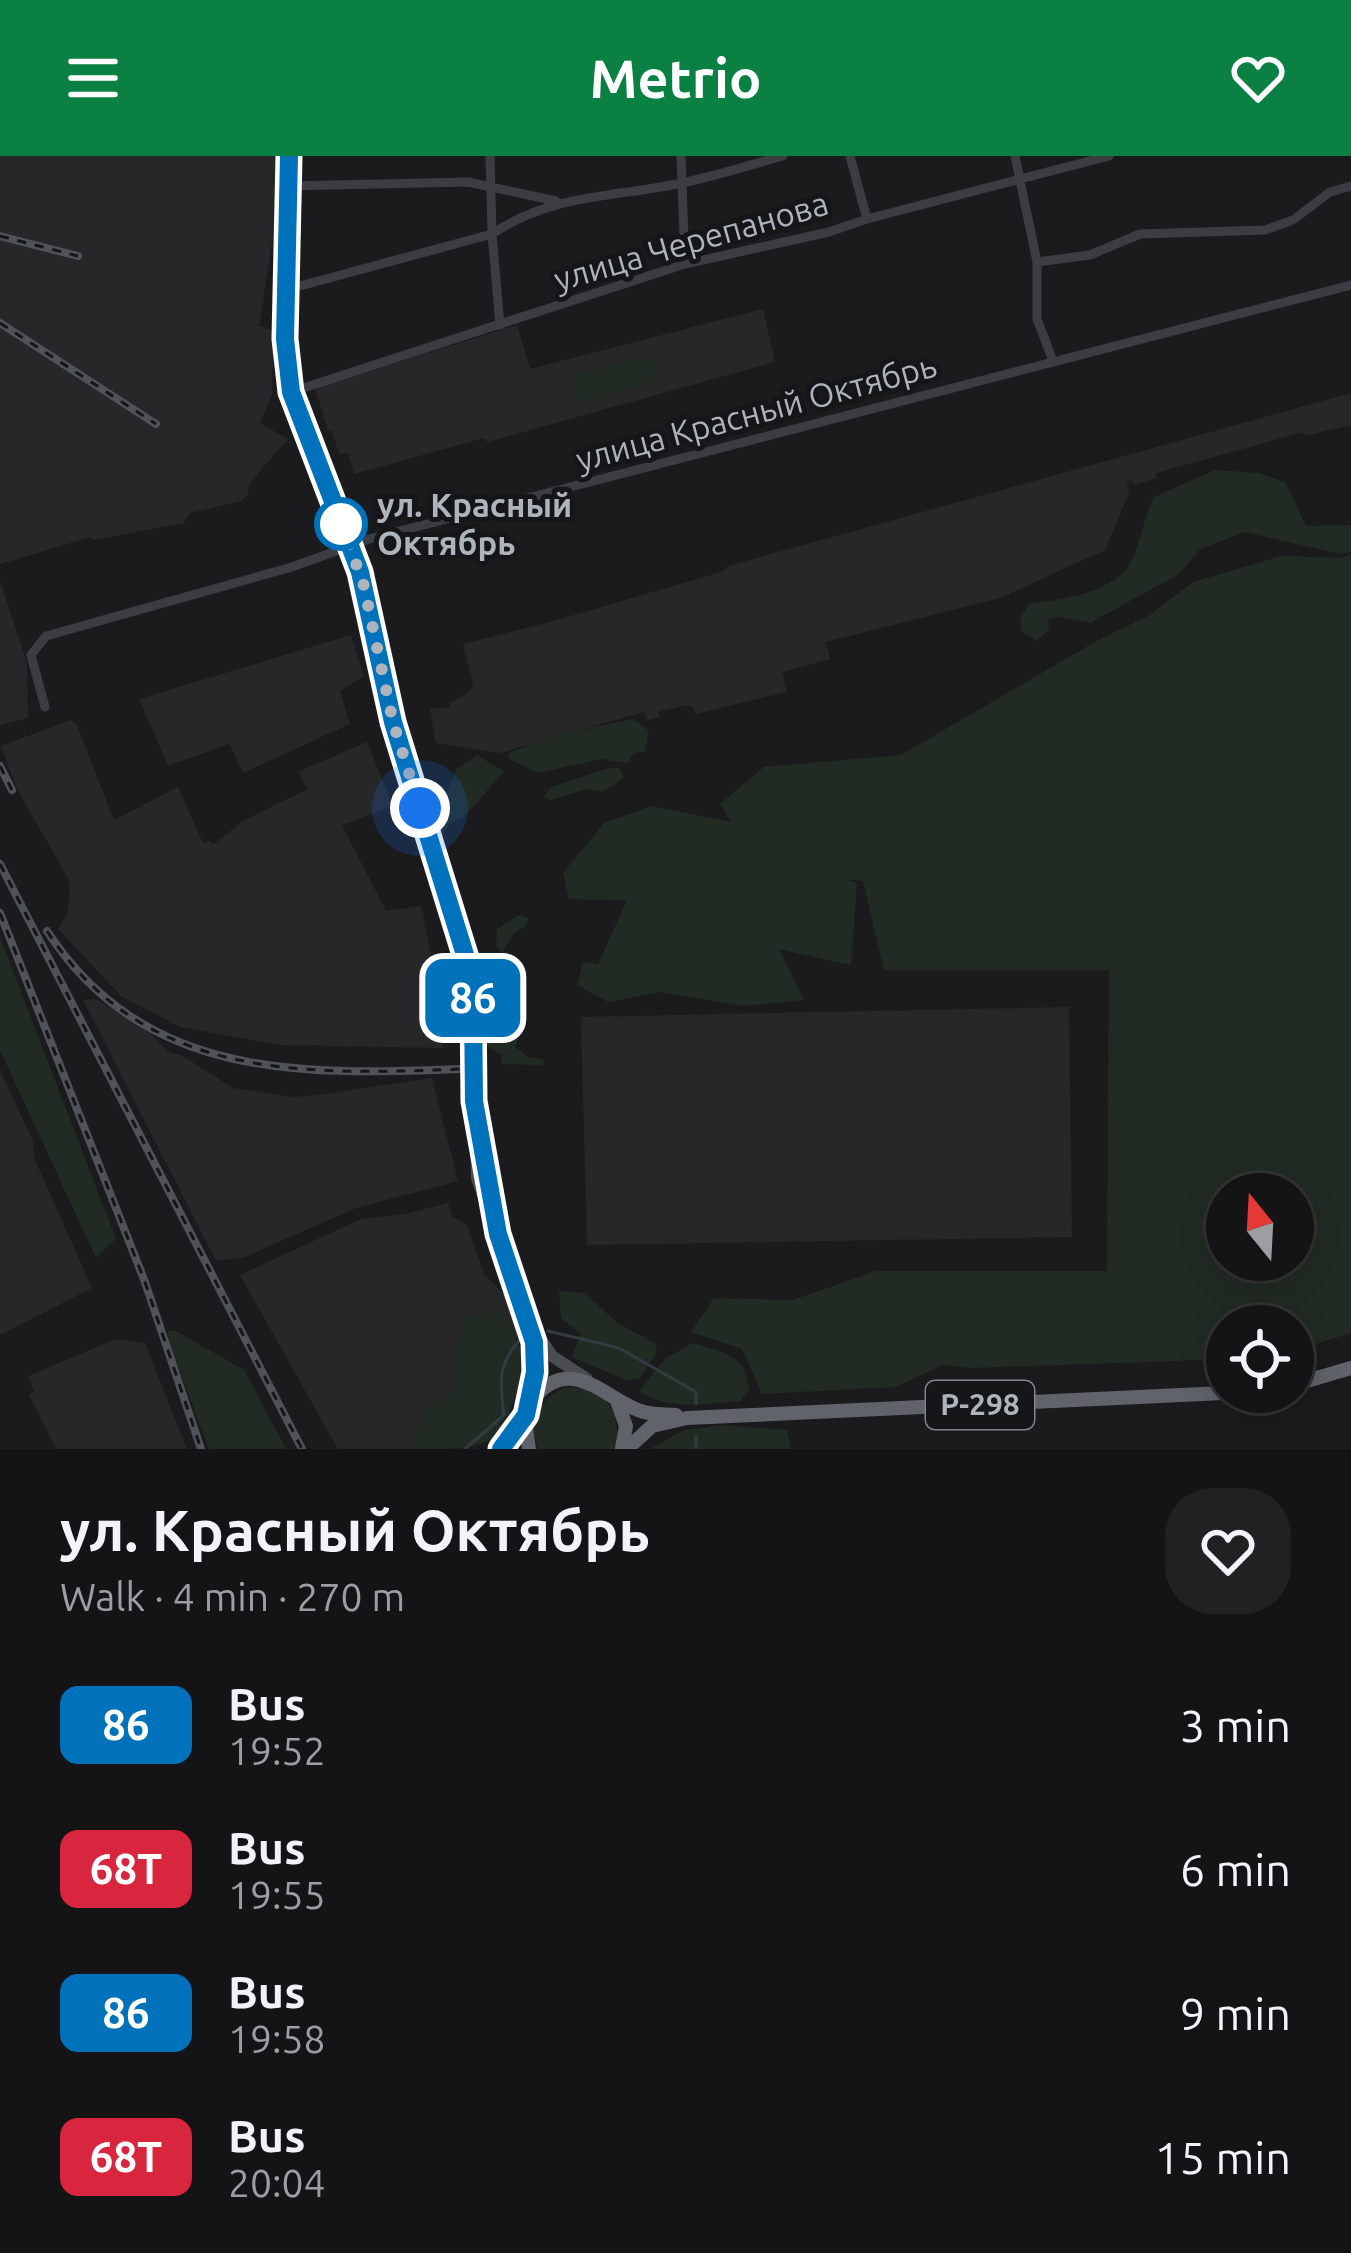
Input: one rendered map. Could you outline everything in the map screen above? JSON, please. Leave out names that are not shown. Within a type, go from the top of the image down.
[{"type":"highway","points":[[1314,1379],[1351,1368]]},
{"type":"highway","points":[[501,1449],[537,1395],[554,1382],[573,1378],[593,1382]]},
{"type":"highway","name":"Р-298","points":[[593,1382],[643,1412],[687,1418]]},
{"type":"highway","name":"Р-298","points":[[624,1449],[652,1426],[687,1418],[1206,1394]]},
{"type":"highway","name":"Р-298","points":[[614,1396],[626,1426],[624,1449]]},
{"type":"highway","points":[[526,1412],[529,1449]]},
{"type":"main road","points":[[289,156],[285,339],[291,392],[351,548],[393,722],[466,958],[473,1001],[474,1101],[498,1234],[528,1317],[536,1364],[526,1412]]},
{"type":"main road","points":[[528,1317],[552,1356],[593,1382]]},
{"type":"street","points":[[490,156],[500,325]]},
{"type":"street","points":[[681,156],[685,264]]},
{"type":"street","points":[[285,290],[492,234],[515,218],[557,202],[682,183],[783,156]]},
{"type":"street","points":[[850,156],[867,219]]},
{"type":"street","points":[[1015,156],[1037,262],[1037,319],[1053,361]]},
{"type":"street","name":"улица Черепанова","points":[[291,392],[685,264],[830,232],[1109,156]]},
{"type":"street","points":[[287,187],[469,182],[557,202]]},
{"type":"street","points":[[1037,262],[1090,255],[1141,234],[1265,230],[1293,220],[1330,192],[1351,186]]},
{"type":"street","name":"улица Красный Октябрь","points":[[45,707],[31,655],[46,636],[369,539],[1351,285]]},
{"type":"shaded area","points":[[0,156],[278,156],[275,223],[259,326],[274,330],[272,395],[260,423],[288,439],[249,484],[248,495],[241,501],[190,513],[184,523],[91,537],[0,564]]},
{"type":"shaded area","points":[[763,309],[775,362],[354,474],[348,453],[339,454],[332,431],[328,431],[315,388],[517,325],[530,369]]},
{"type":"shaded area","points":[[639,357],[652,358],[656,364],[653,382],[593,401],[575,395],[575,376]]},
{"type":"shaded area","points":[[1351,393],[1351,425],[1305,436],[1303,432],[1156,473],[1156,478],[1134,485],[1132,480],[1127,482],[1129,493],[1105,550],[1000,598],[826,642],[830,659],[782,672],[787,692],[695,714],[687,705],[658,712],[659,717],[647,720],[644,712],[500,753],[436,743],[430,709],[449,708],[473,684],[463,644]]},
{"type":"shaded area","points":[[1215,470],[1258,473],[1285,482],[1306,526],[1351,525],[1351,551],[1341,554],[1245,532],[1200,549],[1179,574],[1090,623],[1048,619],[1049,630],[1037,641],[1021,631],[1020,618],[1030,604],[1087,593],[1125,571],[1154,497]]},
{"type":"shaded area","points":[[1351,554],[1351,1333],[1314,1344],[1314,1305],[1206,1305],[1206,1360],[942,1365],[896,1387],[762,1394],[742,1349],[691,1332],[714,1298],[793,1300],[876,1271],[1107,1271],[1109,970],[884,970],[863,881],[845,879],[857,883],[851,965],[779,949],[804,1000],[745,1006],[660,992],[608,1002],[577,985],[583,962],[598,964],[627,900],[569,899],[563,873],[604,823],[652,806],[731,822],[720,804],[764,767],[901,755],[1150,615],[1193,582],[1281,556],[1341,558]]},
{"type":"shaded area","points":[[0,581],[27,663],[28,718],[0,725]]},
{"type":"shaded area","points":[[351,635],[364,676],[340,691],[350,724],[243,773],[229,744],[168,766],[139,699]]},
{"type":"shaded area","points":[[633,719],[649,731],[644,752],[634,753],[628,763],[601,759],[538,773],[507,758],[511,752],[560,734]]},
{"type":"shaded area","points":[[71,720],[114,820],[178,787],[203,843],[213,845],[244,820],[308,789],[298,772],[367,742],[393,806],[342,825],[386,911],[421,906],[439,995],[443,1048],[280,1045],[180,1027],[121,996],[58,929],[68,912],[70,882],[17,789],[1,746]]},
{"type":"shaded area","points":[[477,755],[504,772],[473,807],[450,823],[443,836],[435,822],[441,793],[447,791],[456,770]]},
{"type":"shaded area","points":[[619,768],[624,777],[603,792],[585,789],[551,800],[544,797],[551,787]]},
{"type":"shaded area","points":[[519,915],[528,918],[526,926],[514,933],[502,953],[496,946],[497,929]]},
{"type":"shaded area","points":[[0,937],[116,1239],[96,1258],[0,1050]]},
{"type":"shaded area","points":[[96,999],[151,1034],[167,1051],[233,1088],[293,1097],[432,1078],[458,1181],[356,1208],[245,1257],[216,1261],[83,1000]]},
{"type":"shaded area","points":[[1069,1007],[1072,1237],[587,1245],[581,1017]]},
{"type":"shaded area","points":[[481,1008],[500,1012],[510,1033],[521,1031],[515,1047],[530,1058],[544,1059],[543,1065],[502,1064],[501,1055],[488,1047],[477,1028]]},
{"type":"shaded area","points":[[0,1070],[92,1288],[0,1335]]},
{"type":"shaded area","points":[[448,1203],[452,1216],[467,1225],[484,1274],[515,1306],[521,1334],[498,1356],[451,1449],[338,1449],[240,1275],[361,1219]]},
{"type":"shaded area","points":[[559,1291],[584,1293],[619,1324],[655,1343],[657,1352],[639,1379],[626,1380],[572,1357],[581,1334],[561,1318]]},
{"type":"shaded area","points":[[503,1313],[527,1363],[501,1428],[492,1438],[463,1448],[410,1449],[427,1407],[457,1389],[460,1315]]},
{"type":"shaded area","points":[[168,1331],[176,1331],[244,1370],[286,1449],[209,1449]]},
{"type":"shaded area","points":[[116,1339],[145,1343],[187,1449],[56,1449],[29,1395],[34,1392],[28,1376]]},
{"type":"shaded area","points":[[693,1343],[739,1362],[749,1391],[740,1401],[675,1404],[639,1391],[666,1358]]},
{"type":"shaded area","points":[[564,1388],[590,1390],[608,1403],[617,1424],[614,1449],[538,1449],[534,1430],[538,1413]]},
{"type":"shaded area","points":[[725,1425],[787,1430],[791,1449],[650,1449],[684,1430]]},
{"type":"waterway","points":[[548,1331],[619,1348],[696,1392],[696,1404]]},
{"type":"waterway","points":[[465,1449],[504,1415],[504,1366],[521,1339]]},
{"type":"waterway","points":[[696,1436],[696,1449]]},
{"type":"railway","points":[[0,236],[78,256]]},
{"type":"railway","points":[[0,323],[156,424]]},
{"type":"railway","points":[[0,766],[12,790]]},
{"type":"railway","points":[[0,864],[302,1449]]},
{"type":"railway","points":[[0,913],[145,1282],[201,1449]]},
{"type":"railway","points":[[47,931],[86,980],[131,1017],[180,1042],[287,1068],[462,1069]]},
{"type":"bus line","name":"86","points":[[289,156],[285,339],[291,392],[360,572],[393,722],[466,958],[473,1001],[474,1101],[498,1234],[534,1342],[535,1372],[526,1415],[501,1449]]},
{"type":"place","name":"ул. Красный Октябрь","points":[[341,524]]},
{"type":"route","points":[[341,524],[363,582],[393,722],[420,808]]}]
